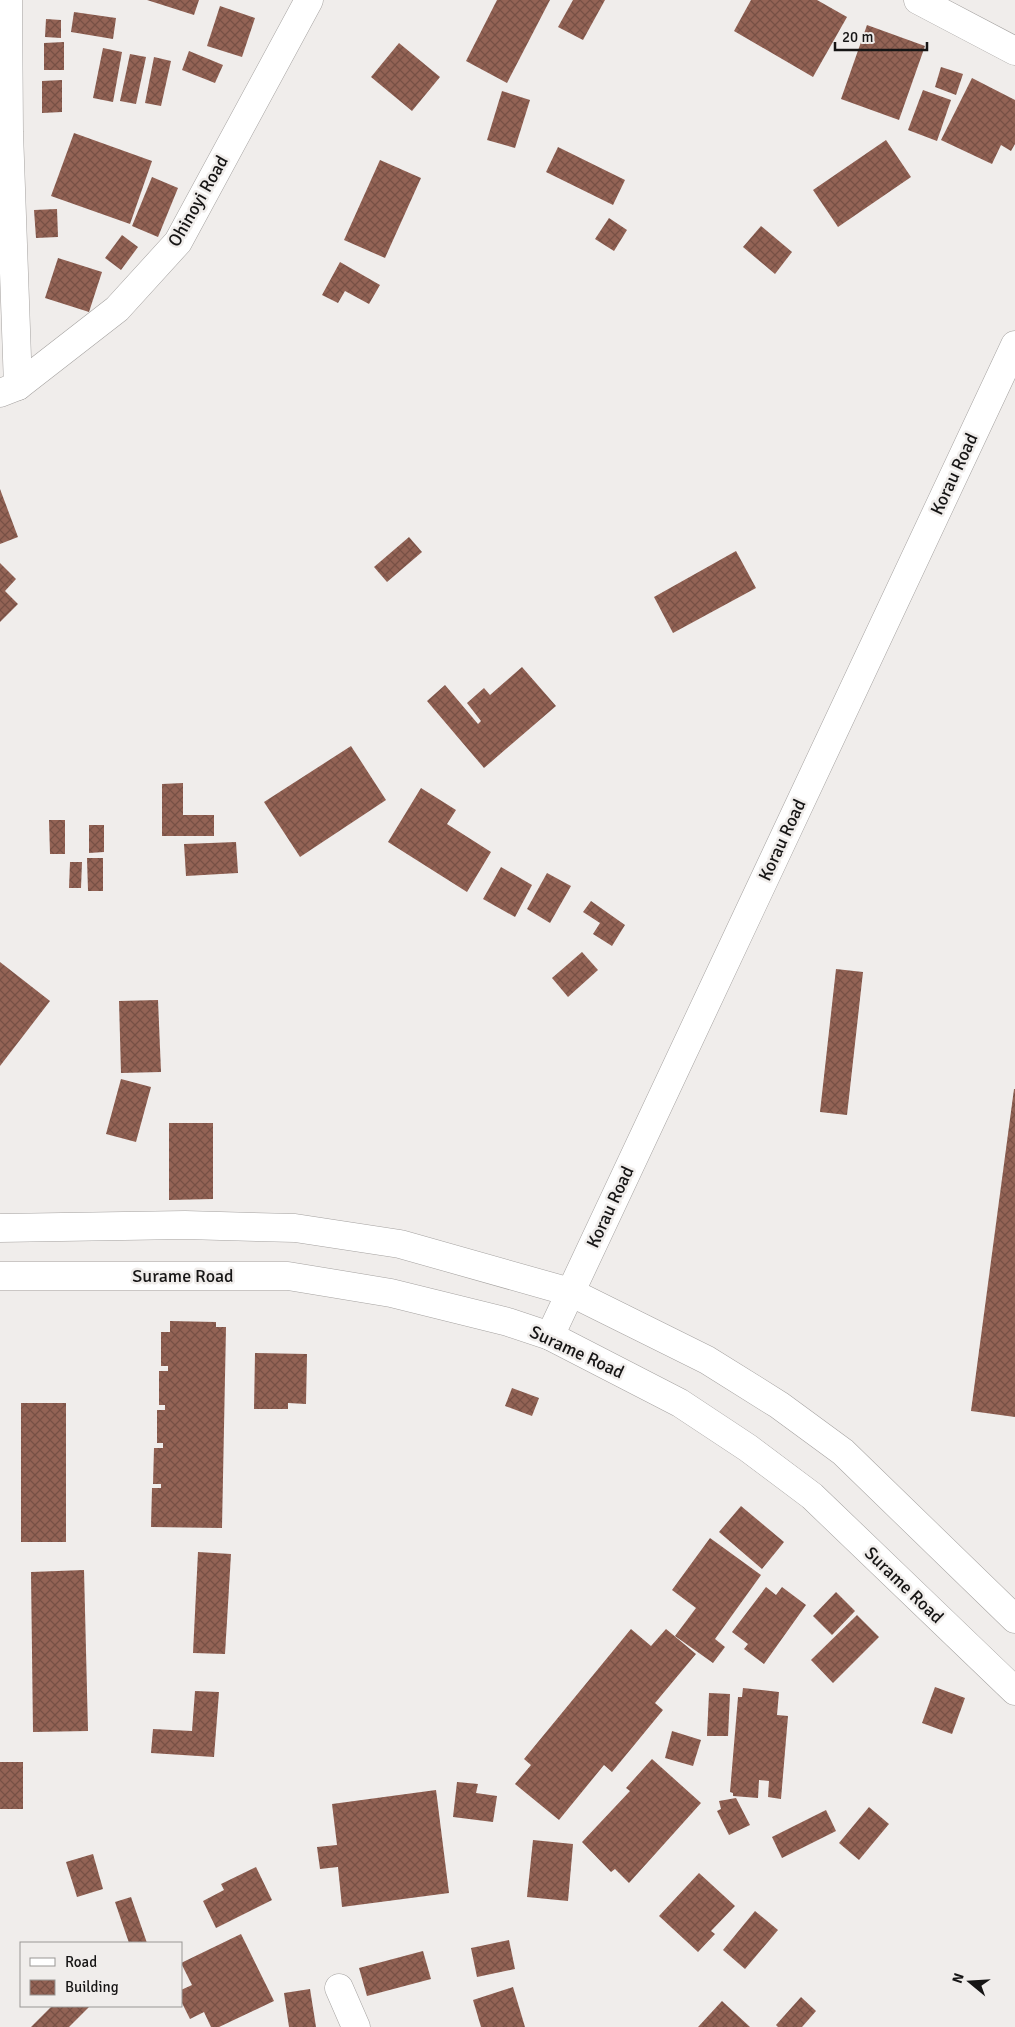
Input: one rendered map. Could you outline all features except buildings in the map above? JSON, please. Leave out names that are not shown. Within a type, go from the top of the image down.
[{"type":"street","name":"Ohinoyi Road","points":[[8,0],[9,389]]},
{"type":"street","name":"Ohinoyi Road","points":[[9,389],[117,309],[178,242],[309,0]]},
{"type":"street","points":[[918,0],[1015,51]]},
{"type":"street","name":"Korau Road","points":[[550,1336],[1015,345]]},
{"type":"street","points":[[0,1228],[185,1225],[295,1228],[400,1244],[570,1292],[707,1360],[779,1405],[843,1452],[1015,1619]]},
{"type":"street","name":"Surame Road","points":[[0,1276],[288,1276],[391,1293],[508,1322],[550,1336],[680,1403],[748,1448],[804,1490],[1015,1691]]},
{"type":"street","points":[[339,1988],[356,2027]]}]
